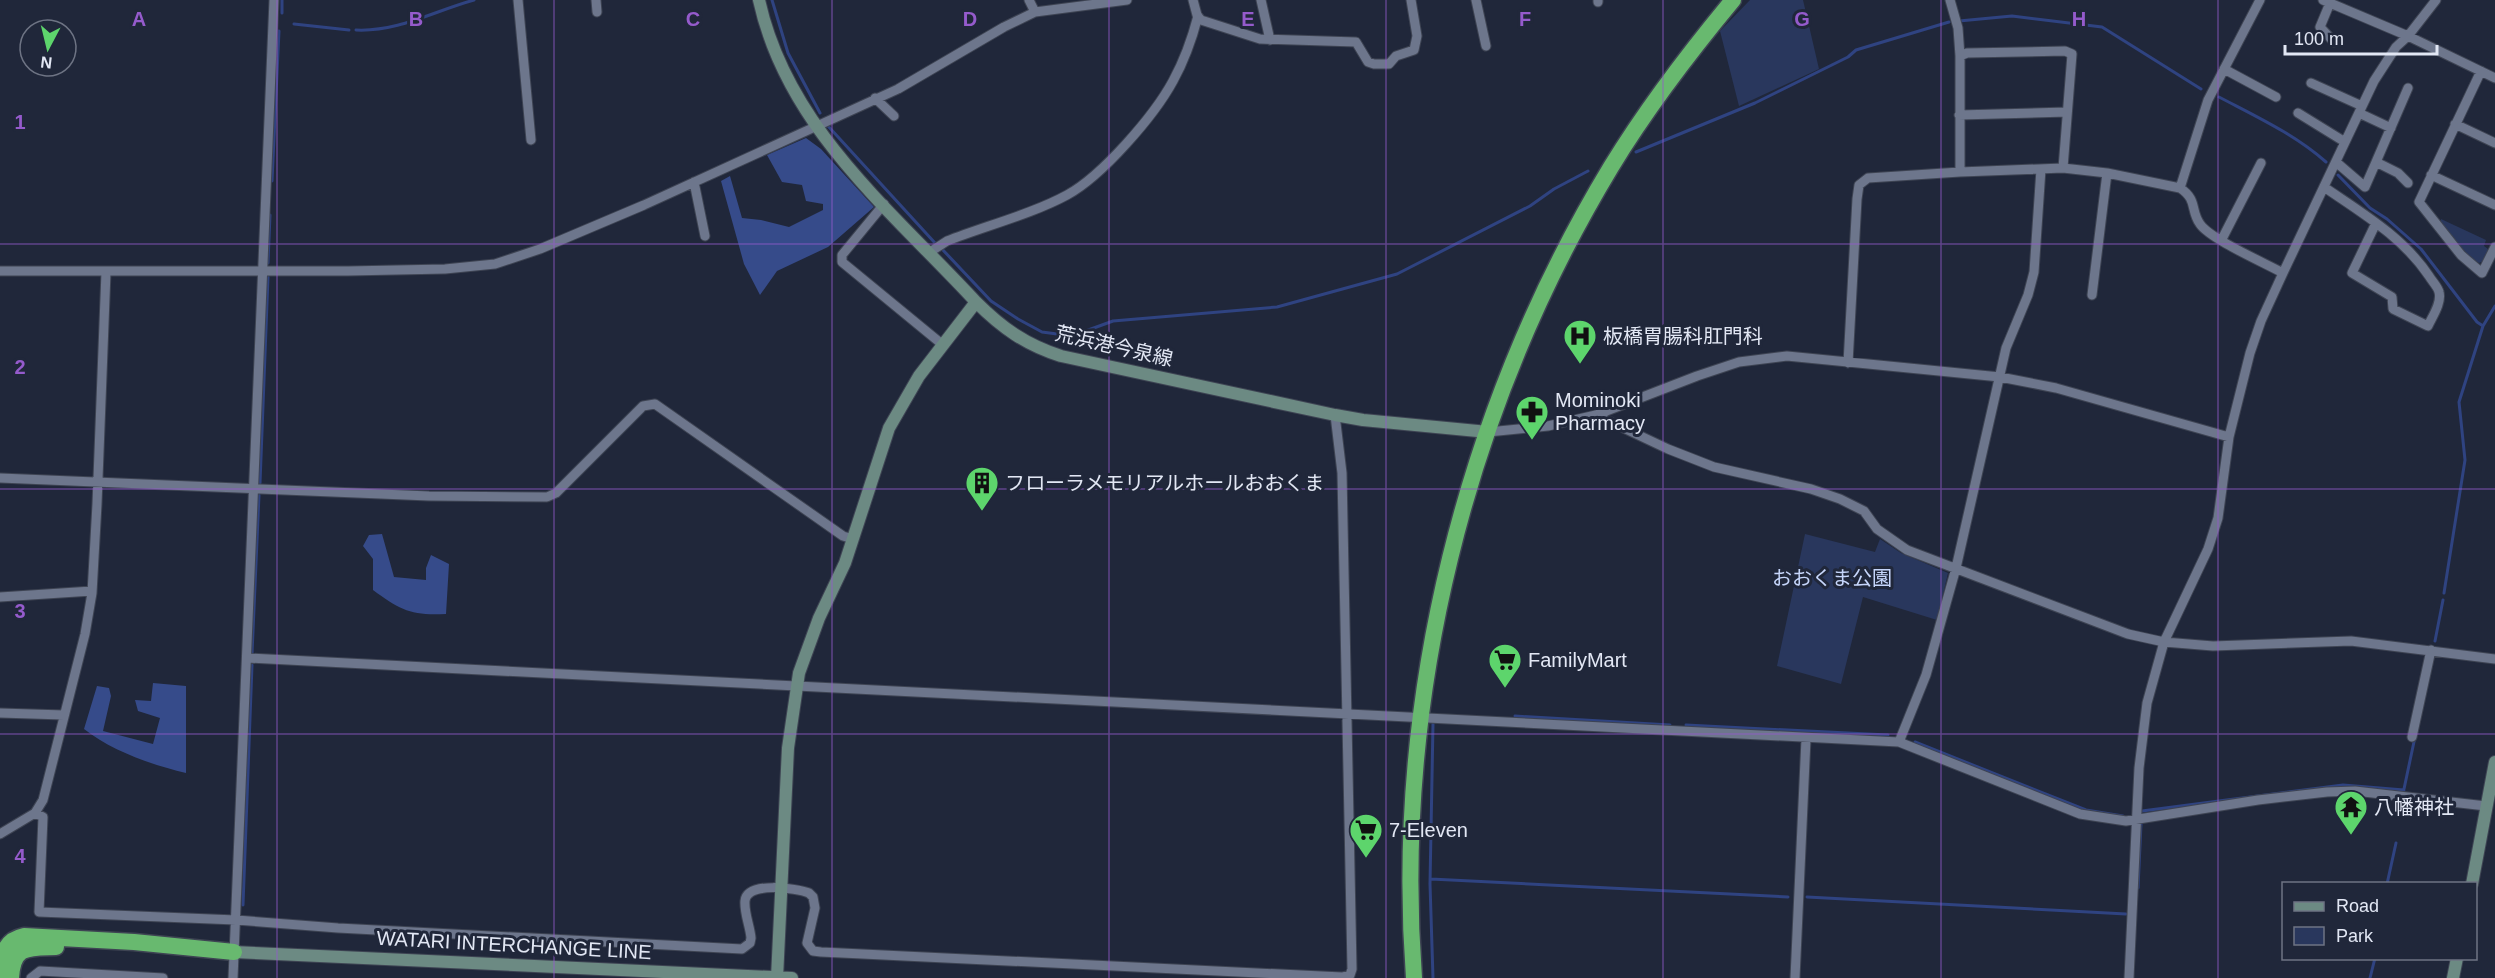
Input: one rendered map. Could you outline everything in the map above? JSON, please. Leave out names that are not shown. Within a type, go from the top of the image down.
[{"type":"highway","points":[[1414,978],[1412,947],[1413,795],[1421,717],[1442,592],[1461,518],[1488,432],[1523,341],[1546,291],[1612,166],[1677,71],[1733,0]]},
{"type":"highway","points":[[2,978],[4,949],[11,940],[24,936],[134,942],[234,952]]},
{"type":"highway","points":[[11,978],[14,959],[25,949],[58,947],[234,952]]},
{"type":"main road","name":"荒浜港今泉線","points":[[759,0],[788,82],[814,126],[845,164],[976,302],[1019,339],[1061,356],[1335,415],[1488,432]]},
{"type":"main road","points":[[777,978],[788,748],[796,687],[803,661],[853,539],[889,428],[919,376],[976,302]]},
{"type":"main road","points":[[2472,882],[2495,762]]},
{"type":"main road","name":"WATARI INTERCHANGE LINE","points":[[234,952],[792,978]]},
{"type":"main road","points":[[2453,978],[2457,960]]},
{"type":"street","points":[[233,978],[274,0]]},
{"type":"street","points":[[518,0],[531,140]]},
{"type":"street","points":[[596,0],[597,12]]},
{"type":"street","points":[[1029,0],[1035,12]]},
{"type":"street","points":[[0,271],[445,269],[495,264],[540,249],[898,89],[997,31],[1035,12],[1127,0]]},
{"type":"street","points":[[1193,0],[1201,20],[1270,40],[1356,42],[1368,62],[1374,64],[1389,64],[1396,56],[1414,50],[1417,36],[1411,0]]},
{"type":"street","points":[[1261,0],[1270,40]]},
{"type":"street","points":[[1476,0],[1486,46]]},
{"type":"street","points":[[1950,0],[1958,28],[1960,56],[1960,172]]},
{"type":"street","points":[[2180,188],[2208,100],[2260,0]]},
{"type":"street","points":[[2128,978],[2139,768],[2147,703],[2164,642],[2208,549],[2217,518],[2229,437],[2250,353],[2261,321],[2374,81],[2396,46],[2408,36],[2436,0]]},
{"type":"street","points":[[2334,42],[2320,27],[2327,1],[2408,36],[2495,78]]},
{"type":"street","points":[[930,252],[947,241],[1067,195],[1087,181],[1127,142],[1172,83],[1183,61],[1198,16]]},
{"type":"street","points":[[1960,56],[1967,53],[2066,51],[2072,54],[2063,168]]},
{"type":"street","points":[[2224,69],[2276,97]]},
{"type":"street","points":[[2481,71],[2419,202],[2461,255],[2482,273],[2495,247]]},
{"type":"street","points":[[2311,83],[2391,128]]},
{"type":"street","points":[[2336,162],[2365,187],[2408,88]]},
{"type":"street","points":[[875,98],[894,116]]},
{"type":"street","points":[[1959,115],[2067,112]]},
{"type":"street","points":[[2298,113],[2345,142]]},
{"type":"street","points":[[2456,124],[2495,143]]},
{"type":"street","points":[[2376,162],[2398,173],[2408,183]]},
{"type":"street","points":[[2222,239],[2261,163]]},
{"type":"street","points":[[1848,363],[1859,185],[1868,178],[2063,168],[2107,173],[2180,188],[2190,194],[2200,225],[2283,273]]},
{"type":"street","points":[[1899,742],[1926,675],[1956,568],[2007,348],[2028,295],[2034,272],[2041,169]]},
{"type":"street","points":[[2092,295],[2107,173]]},
{"type":"street","points":[[2431,175],[2495,206]]},
{"type":"street","points":[[694,182],[705,236]]},
{"type":"street","points":[[2324,186],[2376,223],[2404,245],[2419,261],[2439,291],[2439,301],[2428,326],[2393,309],[2392,297],[2352,273],[2376,223]]},
{"type":"street","points":[[884,204],[842,255],[842,262],[943,345]]},
{"type":"street","points":[[0,834],[35,813],[43,800],[86,634],[92,591],[106,272]]},
{"type":"street","points":[[1488,432],[1548,426],[1596,415],[1696,376],[1739,362],[1787,356],[2000,377],[2056,388],[2229,437]]},
{"type":"street","points":[[0,478],[429,496],[547,497],[556,493],[643,406],[654,404],[763,482],[843,536],[853,539]]},
{"type":"street","points":[[35,813],[43,817],[39,912],[236,920],[338,928],[742,949],[750,943],[751,938],[745,906],[747,895],[758,888],[782,889],[799,890],[813,897],[815,908],[807,943],[813,951],[1342,977],[1350,975],[1352,969],[1341,473],[1335,415]]},
{"type":"street","points":[[1596,415],[1622,429],[1714,467],[1840,498],[1864,511],[1877,529],[1907,550],[2127,634],[2164,642],[2213,646],[2351,640],[2495,659]]},
{"type":"street","points":[[0,597],[92,591]]},
{"type":"street","points":[[2412,737],[2431,651]]},
{"type":"street","points":[[247,658],[1899,742],[2080,814],[2112,820],[2137,819],[2327,792],[2366,792],[2486,806]]},
{"type":"street","points":[[0,713],[64,715]]},
{"type":"street","points":[[1795,978],[1806,739]]},
{"type":"street","points":[[32,978],[40,971],[163,978]]},
{"type":"green space","points":[[1750,0],[1803,0],[1819,69],[1739,106],[1720,31]]},
{"type":"green space","points":[[2441,219],[2486,240],[2484,246],[2488,249],[2484,261],[2479,263],[2471,259]]},
{"type":"green space","name":"おおくま公園","points":[[1805,534],[1875,552],[1880,539],[1901,553],[1948,573],[1937,620],[1863,597],[1841,684],[1777,666]]},
{"type":"shaded area","points":[[806,138],[821,149],[874,207],[828,247],[777,271],[760,295],[744,264],[721,181],[730,176],[742,218],[789,227],[823,210],[823,204],[806,201],[802,185],[782,182],[767,155]]},
{"type":"shaded area","points":[[382,534],[394,577],[426,580],[426,568],[431,555],[449,564],[446,614],[415,613],[399,607],[373,590],[373,559],[363,546],[369,535]]},
{"type":"shaded area","points":[[153,683],[186,686],[186,773],[133,756],[107,744],[84,729],[97,686],[109,688],[111,696],[103,731],[153,744],[160,718],[138,711],[135,700],[151,701]]},
{"type":"waterway","points":[[282,0],[282,13]]},
{"type":"waterway","points":[[356,30],[387,28],[474,0]]},
{"type":"waterway","points":[[772,0],[788,53],[820,113]]},
{"type":"waterway","points":[[1959,21],[2012,16],[2102,27],[2201,89]]},
{"type":"waterway","points":[[1636,152],[1755,103],[1848,57],[1856,50],[1949,22]]},
{"type":"waterway","points":[[294,24],[349,30]]},
{"type":"waterway","points":[[272,181],[279,31]]},
{"type":"waterway","points":[[2219,97],[2288,134],[2326,162]]},
{"type":"waterway","points":[[828,126],[935,243]]},
{"type":"waterway","points":[[942,249],[991,301],[1018,319],[1042,332],[1080,333],[1113,321],[1277,307],[1397,274],[1530,206],[1554,189],[1588,171]]},
{"type":"waterway","points":[[2338,175],[2370,208],[2387,219],[2421,249],[2477,322],[2483,326],[2495,306]]},
{"type":"waterway","points":[[268,263],[270,215]]},
{"type":"waterway","points":[[260,483],[268,277]]},
{"type":"waterway","points":[[2444,593],[2465,460],[2459,402],[2483,326]]},
{"type":"waterway","points":[[252,654],[259,495]]},
{"type":"waterway","points":[[2435,641],[2443,600]]},
{"type":"waterway","points":[[243,905],[252,665]]},
{"type":"waterway","points":[[1515,716],[1670,725]]},
{"type":"waterway","points":[[1433,724],[1430,884],[1433,978]]},
{"type":"waterway","points":[[1686,725],[1888,735]]},
{"type":"waterway","points":[[2404,789],[2415,737]]},
{"type":"waterway","points":[[1915,742],[2086,810],[2123,816]]},
{"type":"waterway","points":[[2142,811],[2343,785],[2404,790]]},
{"type":"waterway","points":[[2138,888],[2141,824]]},
{"type":"waterway","points":[[2387,882],[2396,843]]},
{"type":"waterway","points":[[1431,879],[1788,897]]},
{"type":"waterway","points":[[1807,897],[2126,914]]},
{"type":"waterway","points":[[2370,978],[2374,960]]},
{"type":"place","name":"板橋胃腸科肛門科","points":[[1580,365]]},
{"type":"place","name":"Mominoki Pharmacy","points":[[1532,441]]},
{"type":"place","name":"フローラメモリアルホールおおくま","points":[[982,512]]},
{"type":"place","name":"FamilyMart","points":[[1505,689]]},
{"type":"place","name":"八幡神社","points":[[2351,836]]},
{"type":"place","name":"7-Eleven","points":[[1366,859]]}]
